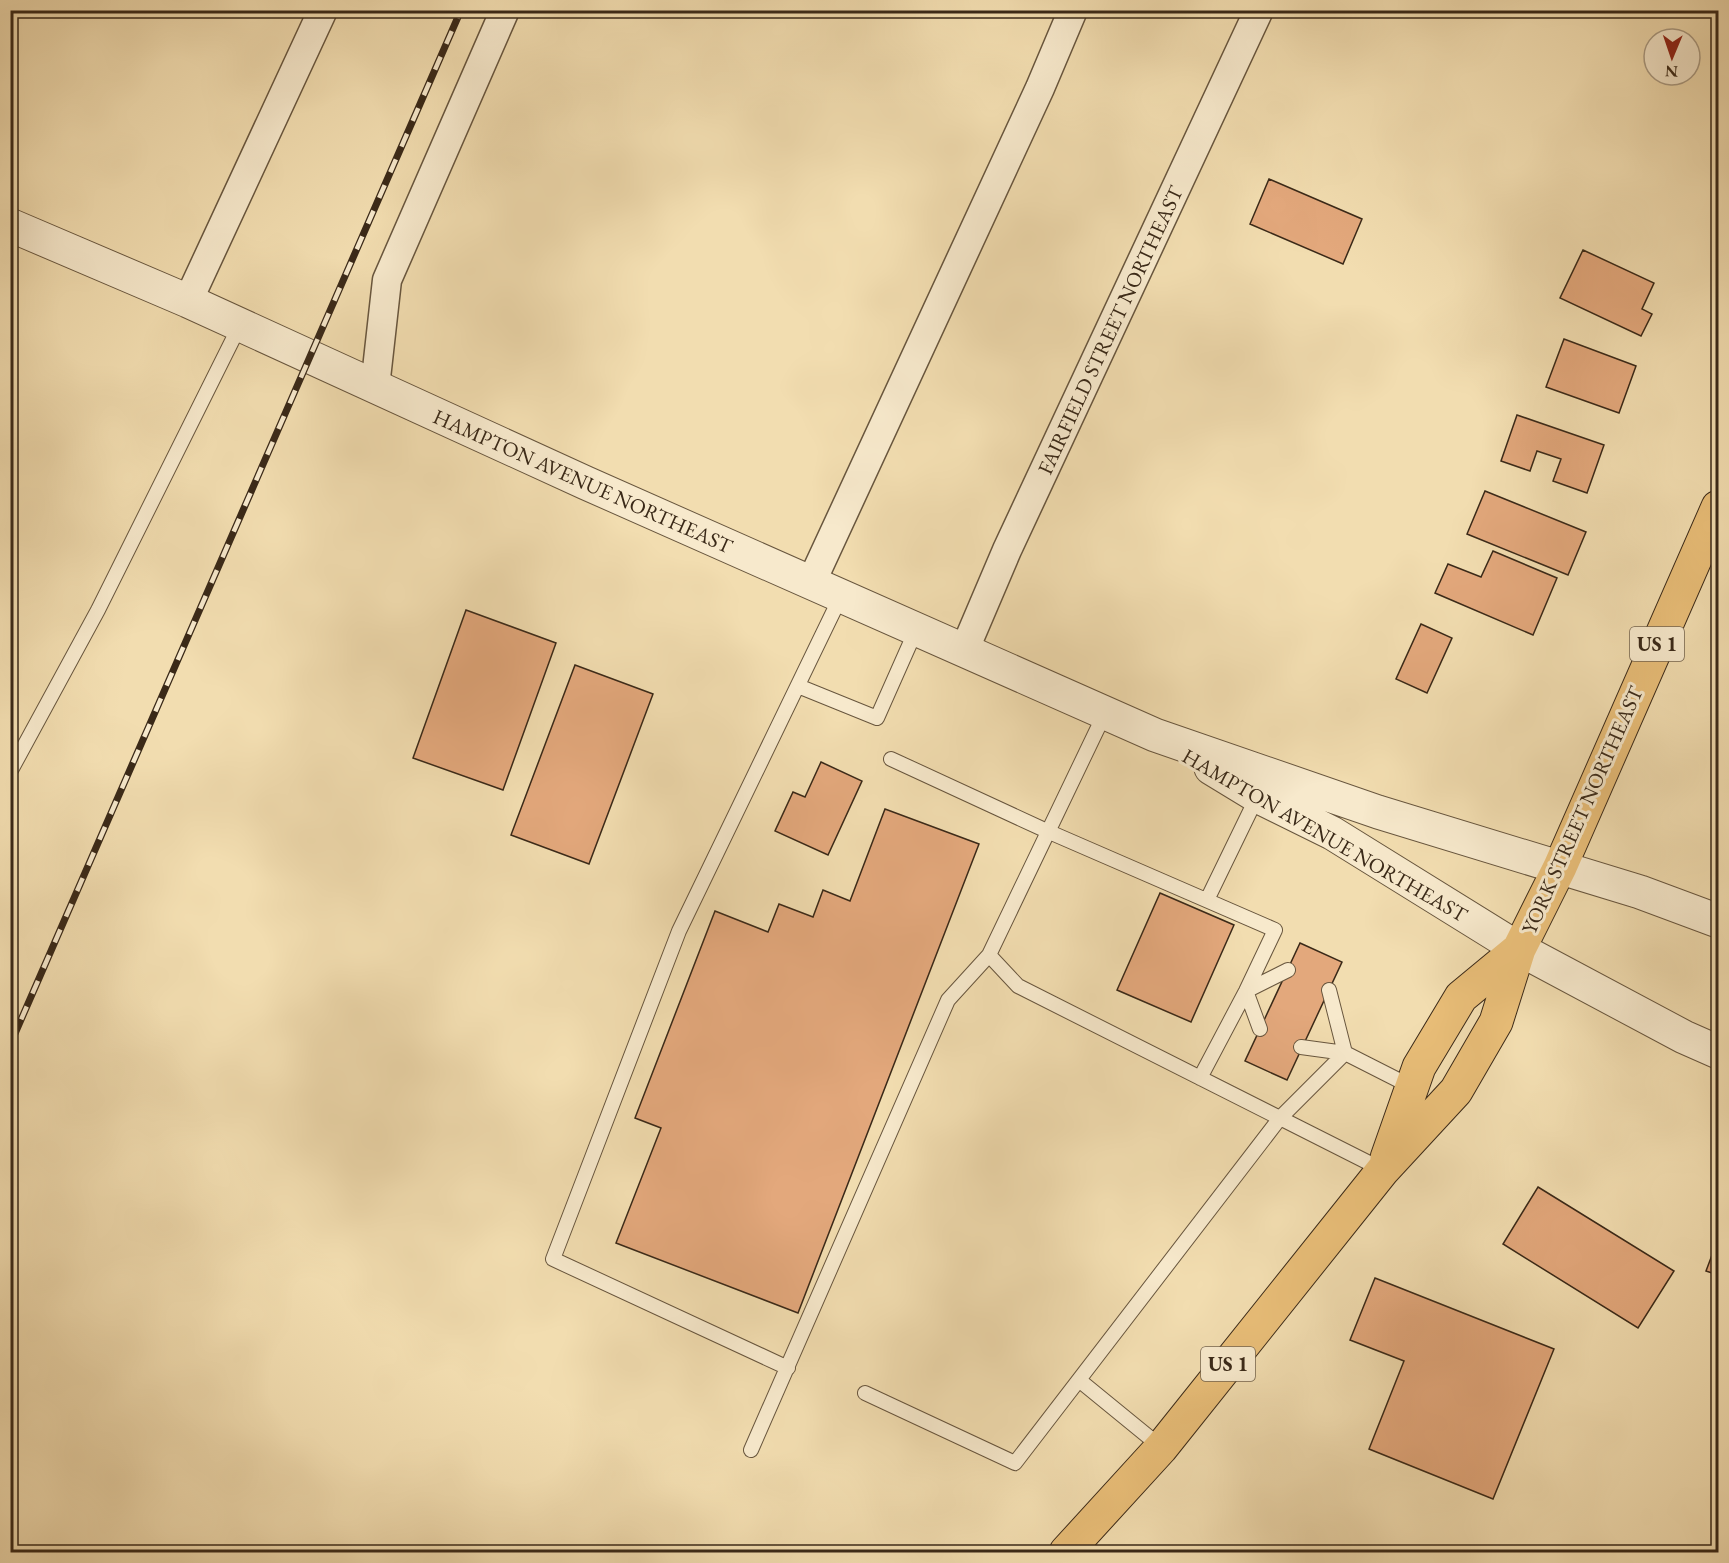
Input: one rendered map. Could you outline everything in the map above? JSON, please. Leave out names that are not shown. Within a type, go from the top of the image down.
[{"type":"main road","name":"YORK STREET NORTHEAST","points":[[1066,1552],[1161,1448],[1383,1170],[1456,1091],[1496,1022],[1519,949],[1560,867],[1587,800],[1719,507]]},
{"type":"main road","name":"YORK STREET NORTHEAST","points":[[1383,1170],[1419,1067],[1461,997],[1519,949]]},
{"type":"street","points":[[188,302],[324,10]]},
{"type":"street","points":[[375,387],[387,280],[505,10]]},
{"type":"street","points":[[811,583],[1040,88],[1073,10]]},
{"type":"street","name":"FAIRFIELD STREET NORTHEAST","points":[[964,651],[1007,550],[1259,10]]},
{"type":"street","name":"HAMPTON AVENUE NORTHEAST","points":[[10,225],[240,325],[811,583],[1155,735],[1378,812],[1640,892],[1719,921]]},
{"type":"street","name":"HAMPTON AVENUE NORTHEAST","points":[[1155,735],[1257,796],[1332,833],[1519,949],[1684,1037],[1719,1052]]},
{"type":"lane","points":[[10,772],[98,610],[240,325]]},
{"type":"lane","points":[[788,1368],[553,1259],[679,931],[841,596]]},
{"type":"lane","points":[[798,686],[877,718],[916,630]]},
{"type":"lane","points":[[751,1450],[948,1000],[989,955],[1105,713]]},
{"type":"lane","points":[[891,759],[1047,831],[1275,930],[1200,1078]]},
{"type":"lane","points":[[1207,900],[1257,796]]},
{"type":"lane","points":[[989,955],[1018,986],[1383,1170]]},
{"type":"lane","points":[[1246,991],[1288,970]]},
{"type":"lane","points":[[1329,990],[1345,1053]]},
{"type":"lane","points":[[1246,991],[1260,1029]]},
{"type":"lane","points":[[1301,1047],[1345,1053],[1412,1087]]},
{"type":"lane","points":[[865,1392],[1015,1463],[1280,1118],[1345,1053]]},
{"type":"lane","points":[[1079,1380],[1161,1448]]},
{"type":"building","points":[[1269,179],[1362,219],[1343,264],[1250,224]]},
{"type":"building","points":[[1583,250],[1654,283],[1642,309],[1652,314],[1641,336],[1560,298]]},
{"type":"building","points":[[1564,339],[1636,366],[1619,413],[1546,387]]},
{"type":"building","points":[[1517,415],[1604,445],[1587,493],[1553,481],[1561,459],[1537,451],[1530,471],[1501,461]]},
{"type":"building","points":[[1485,491],[1586,532],[1568,575],[1467,534]]},
{"type":"building","points":[[1493,551],[1557,578],[1533,635],[1435,593],[1448,564],[1481,577]]},
{"type":"building","points":[[466,610],[556,643],[503,790],[413,758]]},
{"type":"building","points":[[1421,624],[1452,638],[1427,693],[1396,679]]},
{"type":"building","points":[[575,665],[653,694],[589,864],[511,835]]},
{"type":"building","points":[[821,762],[862,781],[828,855],[775,831],[793,792],[805,797]]},
{"type":"building","points":[[885,809],[979,844],[798,1313],[616,1243],[661,1128],[635,1118],[715,911],[768,932],[779,904],[813,917],[823,890],[850,901]]},
{"type":"building","points":[[1160,893],[1234,925],[1191,1022],[1117,990]]},
{"type":"building","points":[[1300,943],[1342,962],[1287,1080],[1245,1061]]},
{"type":"building","points":[[1538,1187],[1674,1271],[1638,1328],[1503,1244]]},
{"type":"building","points":[[1718,1239],[1718,1275],[1706,1271]]},
{"type":"building","points":[[1375,1278],[1554,1349],[1493,1499],[1369,1449],[1404,1361],[1350,1340]]},
{"type":"railway","points":[[10,1045],[461,10]]}]
